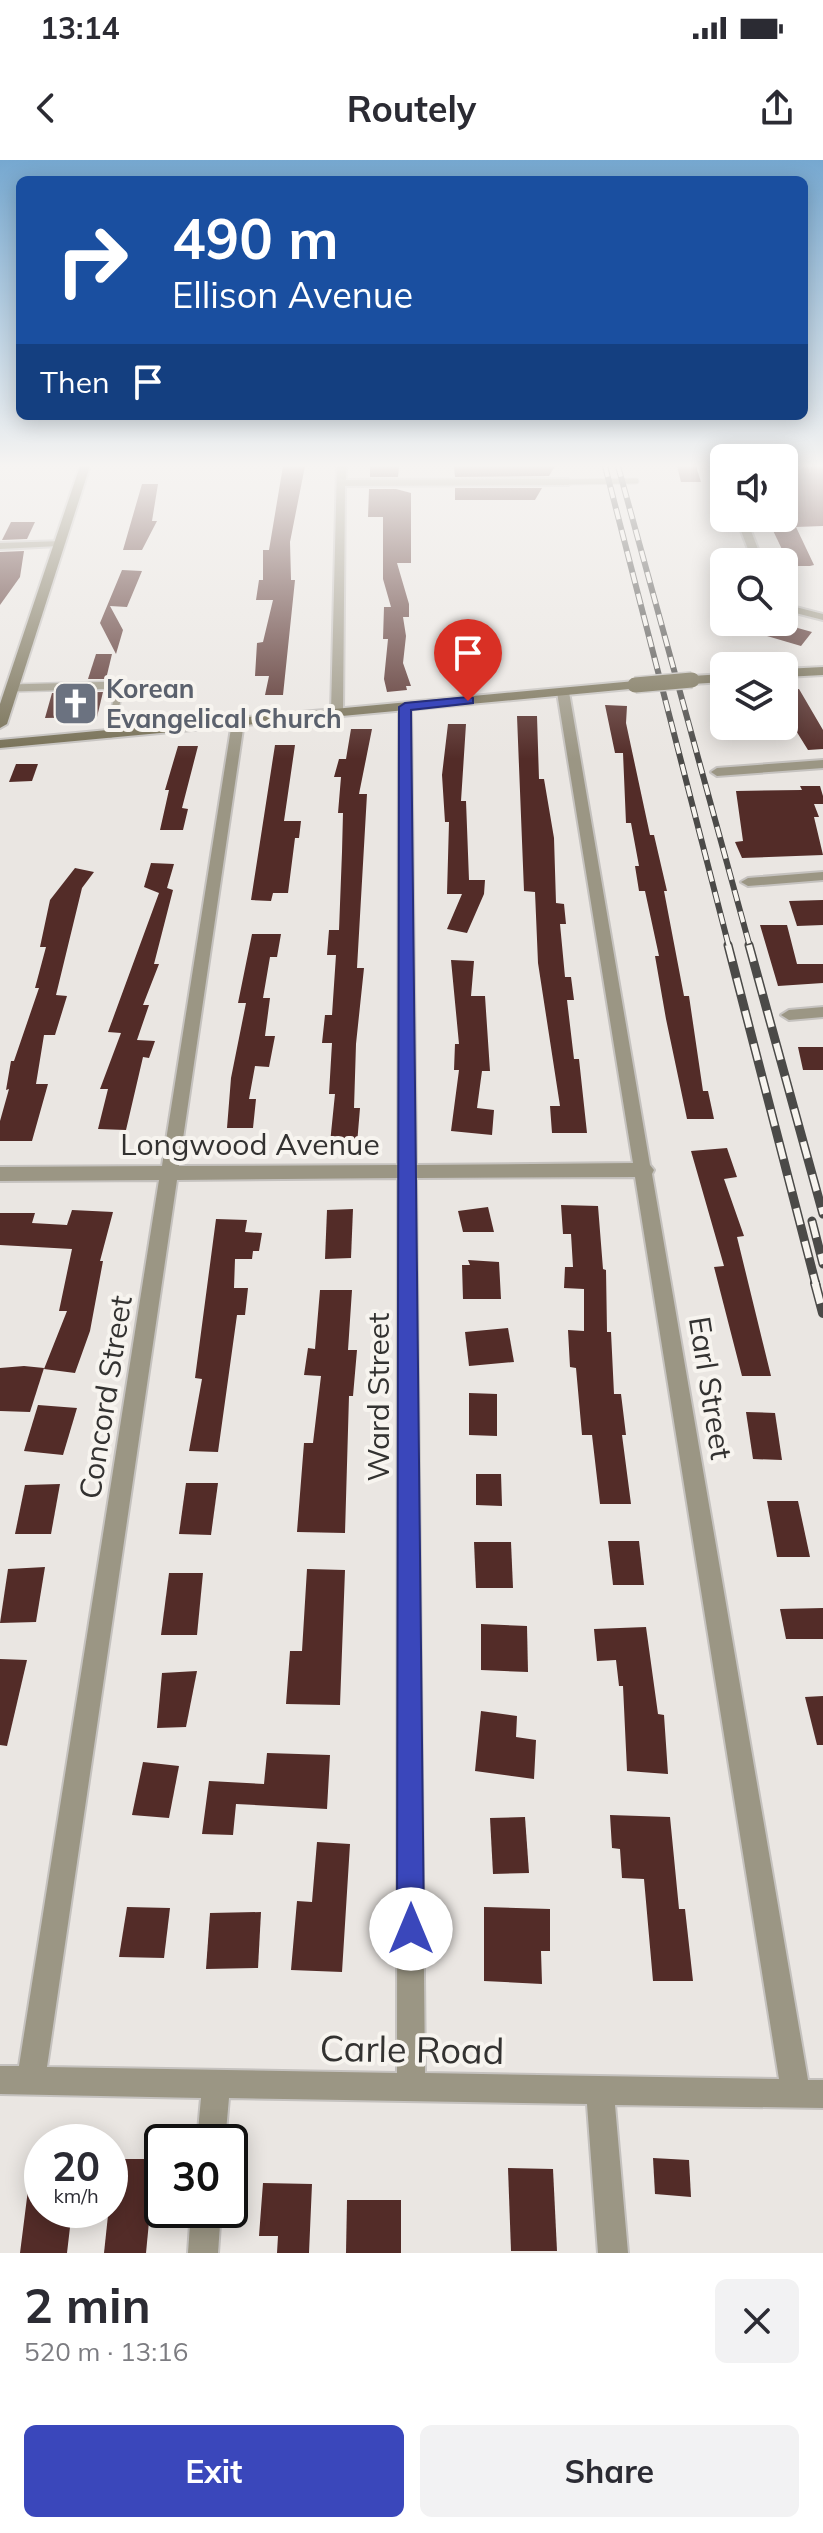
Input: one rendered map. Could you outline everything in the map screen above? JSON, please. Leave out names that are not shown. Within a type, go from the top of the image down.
[{"type":"street","points":[[0,724],[52,564]]},
{"type":"street","points":[[337,713],[340,564]]},
{"type":"street","points":[[798,611],[823,617]]},
{"type":"street","points":[[798,672],[823,671]]},
{"type":"street","points":[[0,744],[710,679]]},
{"type":"street","name":"Earl Street","points":[[563,692],[810,2094]]},
{"type":"street","name":"Ward Street","points":[[405,707],[411,2087]]},
{"type":"street","name":"Concord Street","points":[[31,2081],[238,722]]},
{"type":"street","points":[[717,772],[823,764]]},
{"type":"street","points":[[748,882],[823,876]]},
{"type":"street","points":[[789,1015],[823,1012]]},
{"type":"street","name":"Longwood Avenue","points":[[0,1174],[645,1170]]},
{"type":"street","name":"Carle Road","points":[[0,2080],[810,2094]]},
{"type":"street","points":[[213,2124],[216,2083]]},
{"type":"street","points":[[600,2091],[613,2253]]},
{"type":"street","points":[[203,2253],[205,2228]]},
{"type":"lane","points":[[11,688],[120,685],[110,734]]},
{"type":"building","points":[[0,564],[22,564],[20,577],[0,605]]},
{"type":"building","points":[[263,564],[291,564],[291,580],[295,580],[283,695],[265,695],[269,676],[255,676],[257,643],[263,642],[273,600],[256,600],[259,580],[263,580]]},
{"type":"building","points":[[383,564],[397,564],[409,604],[409,617],[403,617],[406,636],[403,663],[411,686],[406,686],[407,690],[387,692],[384,679],[388,639],[383,639],[384,607],[391,607],[383,579]]},
{"type":"building","points":[[122,570],[142,571],[127,607],[110,606],[123,630],[116,654],[100,623]]},
{"type":"building","points":[[798,628],[812,632],[801,646],[767,636],[798,636]]},
{"type":"building","points":[[96,654],[112,654],[106,679],[88,679]]},
{"type":"building","points":[[798,689],[823,730],[823,749],[808,750],[798,734]]},
{"type":"building","points":[[103,692],[97,717],[45,718],[52,693]]},
{"type":"building","points":[[605,705],[627,706],[626,723],[650,835],[654,835],[667,891],[664,891],[684,996],[689,996],[703,1091],[708,1091],[714,1119],[687,1119],[655,956],[659,956],[645,891],[639,891],[635,866],[639,866],[631,823],[626,823],[623,753],[615,753]]},
{"type":"building","points":[[517,716],[537,716],[539,779],[544,779],[554,838],[556,903],[564,904],[566,924],[560,924],[565,977],[571,977],[574,1000],[567,1000],[574,1059],[579,1059],[587,1133],[552,1133],[550,1106],[560,1106],[538,963],[535,892],[524,891]]},
{"type":"building","points":[[448,724],[466,724],[461,801],[466,801],[469,880],[485,880],[484,894],[467,933],[447,929],[462,894],[447,894],[449,822],[445,822],[442,775]]},
{"type":"building","points":[[351,729],[372,729],[359,794],[367,794],[357,968],[364,968],[356,1044],[354,1108],[360,1108],[357,1144],[330,1143],[335,1094],[329,1094],[332,1043],[322,1043],[325,1015],[332,1015],[336,955],[327,955],[329,930],[339,930],[343,813],[338,813],[341,777],[334,777],[339,759],[346,759]]},
{"type":"building","points":[[275,745],[295,745],[284,821],[301,821],[299,838],[295,838],[288,893],[273,893],[271,901],[251,900]]},
{"type":"building","points":[[178,746],[198,746],[182,808],[188,809],[183,830],[160,830],[169,790],[165,790]]},
{"type":"building","points":[[16,764],[38,764],[32,781],[9,782]]},
{"type":"building","points":[[800,786],[820,786],[823,804],[814,804],[819,817],[814,817],[823,855],[742,858],[735,842],[743,841],[736,791],[802,790]]},
{"type":"building","points":[[151,863],[174,864],[167,888],[173,890],[154,964],[159,964],[143,1005],[149,1005],[137,1040],[155,1041],[149,1058],[143,1057],[126,1130],[98,1129],[108,1089],[100,1089],[121,1033],[108,1032],[159,893],[144,887]]},
{"type":"building","points":[[75,868],[94,872],[82,888],[56,995],[67,996],[55,1035],[44,1035],[36,1084],[48,1084],[32,1141],[0,1141],[0,1121],[9,1089],[6,1090],[11,1061],[14,1061],[39,988],[35,988],[46,947],[40,947],[50,900]]},
{"type":"building","points":[[823,900],[823,925],[797,926],[789,901]]},
{"type":"building","points":[[760,925],[787,925],[797,964],[823,964],[823,983],[778,986]]},
{"type":"building","points":[[252,934],[281,934],[277,957],[270,957],[263,998],[270,998],[265,1036],[275,1036],[269,1067],[255,1066],[249,1099],[256,1099],[253,1128],[227,1128],[231,1078],[246,1003],[238,1003]]},
{"type":"building","points":[[451,960],[474,961],[471,996],[485,996],[490,1071],[482,1071],[477,1108],[494,1110],[492,1135],[451,1131],[459,1070],[454,1070],[455,1044],[459,1044]]},
{"type":"building","points":[[798,1047],[823,1047],[823,1070],[803,1070]]},
{"type":"building","points":[[727,1148],[737,1177],[724,1179],[744,1236],[737,1237],[771,1376],[742,1376],[714,1267],[724,1266],[691,1151]]},
{"type":"building","points":[[561,1205],[598,1206],[603,1269],[606,1270],[607,1332],[611,1332],[614,1394],[621,1394],[626,1435],[622,1435],[631,1504],[600,1504],[592,1435],[582,1435],[576,1368],[570,1367],[568,1330],[584,1331],[584,1289],[564,1288],[565,1267],[573,1267],[571,1234],[563,1234]]},
{"type":"building","points":[[488,1207],[494,1232],[463,1232],[458,1211]]},
{"type":"building","points":[[353,1209],[351,1258],[325,1259],[327,1210]]},
{"type":"building","points":[[72,1210],[113,1212],[100,1261],[103,1261],[90,1331],[75,1373],[44,1369],[67,1311],[59,1311],[72,1249],[0,1245],[0,1213],[35,1213],[32,1223],[67,1225]]},
{"type":"building","points":[[216,1219],[247,1220],[245,1232],[262,1233],[259,1251],[253,1251],[252,1259],[235,1259],[234,1288],[248,1288],[245,1315],[237,1315],[218,1452],[189,1451],[202,1379],[195,1378]]},
{"type":"building","points":[[468,1260],[499,1262],[501,1299],[463,1299],[462,1265],[470,1265]]},
{"type":"building","points":[[320,1290],[352,1290],[348,1350],[357,1350],[353,1396],[349,1396],[345,1533],[297,1532],[304,1443],[313,1443],[321,1376],[304,1375],[308,1348],[315,1349]]},
{"type":"building","points":[[508,1328],[514,1362],[469,1366],[465,1332]]},
{"type":"building","points":[[0,1368],[44,1368],[30,1412],[0,1411]]},
{"type":"building","points":[[469,1393],[497,1394],[497,1436],[469,1435]]},
{"type":"building","points":[[38,1405],[77,1408],[63,1455],[24,1451]]},
{"type":"building","points":[[746,1412],[775,1413],[782,1460],[753,1459]]},
{"type":"building","points":[[476,1474],[501,1474],[502,1506],[476,1505]]},
{"type":"building","points":[[186,1483],[218,1483],[211,1535],[179,1534]]},
{"type":"building","points":[[60,1484],[51,1534],[15,1534],[25,1485]]},
{"type":"building","points":[[767,1501],[798,1501],[810,1557],[777,1557]]},
{"type":"building","points":[[608,1541],[639,1541],[644,1585],[613,1585]]},
{"type":"building","points":[[474,1542],[511,1542],[513,1588],[476,1588]]},
{"type":"building","points":[[45,1567],[36,1622],[0,1623],[8,1569]]},
{"type":"building","points":[[307,1569],[345,1570],[340,1705],[286,1704],[290,1651],[302,1651]]},
{"type":"building","points":[[169,1573],[203,1573],[197,1635],[161,1635]]},
{"type":"building","points":[[823,1608],[823,1639],[786,1639],[780,1609]]},
{"type":"building","points":[[481,1624],[527,1626],[528,1672],[481,1670]]},
{"type":"building","points":[[646,1627],[658,1714],[664,1715],[668,1774],[627,1771],[623,1686],[619,1686],[616,1660],[597,1661],[594,1629]]},
{"type":"building","points":[[0,1659],[27,1660],[7,1746],[0,1745]]},
{"type":"building","points":[[197,1671],[186,1727],[157,1728],[162,1673]]},
{"type":"building","points":[[823,1696],[823,1745],[817,1745],[805,1697]]},
{"type":"building","points":[[481,1711],[517,1716],[516,1737],[536,1740],[534,1779],[475,1771]]},
{"type":"building","points":[[267,1753],[330,1755],[327,1809],[236,1804],[233,1835],[202,1834],[209,1781],[264,1784]]},
{"type":"building","points":[[143,1762],[179,1766],[169,1818],[132,1815]]},
{"type":"building","points":[[610,1815],[670,1817],[679,1909],[685,1909],[693,1981],[653,1981],[644,1879],[622,1878],[620,1849],[612,1848]]},
{"type":"building","points":[[525,1817],[529,1873],[493,1874],[490,1818]]},
{"type":"building","points":[[317,1842],[350,1844],[342,1972],[291,1970],[297,1901],[312,1902]]},
{"type":"building","points":[[127,1907],[170,1908],[164,1958],[119,1957]]},
{"type":"building","points":[[484,1907],[550,1909],[550,1951],[541,1951],[542,1984],[484,1981]]},
{"type":"building","points":[[261,1912],[258,1968],[206,1969],[210,1913]]},
{"type":"building","points":[[653,2158],[689,2160],[691,2197],[655,2194]]},
{"type":"building","points":[[128,2159],[144,2159],[144,2228],[148,2228],[146,2253],[104,2253],[107,2228],[128,2228]]},
{"type":"building","points":[[508,2168],[553,2169],[557,2251],[511,2251]]},
{"type":"building","points":[[263,2183],[312,2184],[309,2253],[277,2253],[278,2236],[259,2236]]},
{"type":"building","points":[[347,2200],[401,2200],[401,2253],[346,2253]]},
{"type":"building","points":[[24,2221],[24,2228],[70,2228],[67,2253],[20,2253]]},
{"type":"railway","points":[[630,564],[729,947]]},
{"type":"railway","points":[[645,564],[750,947]]},
{"type":"railway","points":[[728,945],[816,1285]]},
{"type":"railway","points":[[749,945],[823,1214]]},
{"type":"railway","points":[[812,1221],[823,1264]]},
{"type":"railway","points":[[815,1283],[823,1313]]},
{"type":"place","name":"Korean Evangelical Church","points":[[75,703]]},
{"type":"route","points":[[411,1929],[405,707],[468,701]]}]
